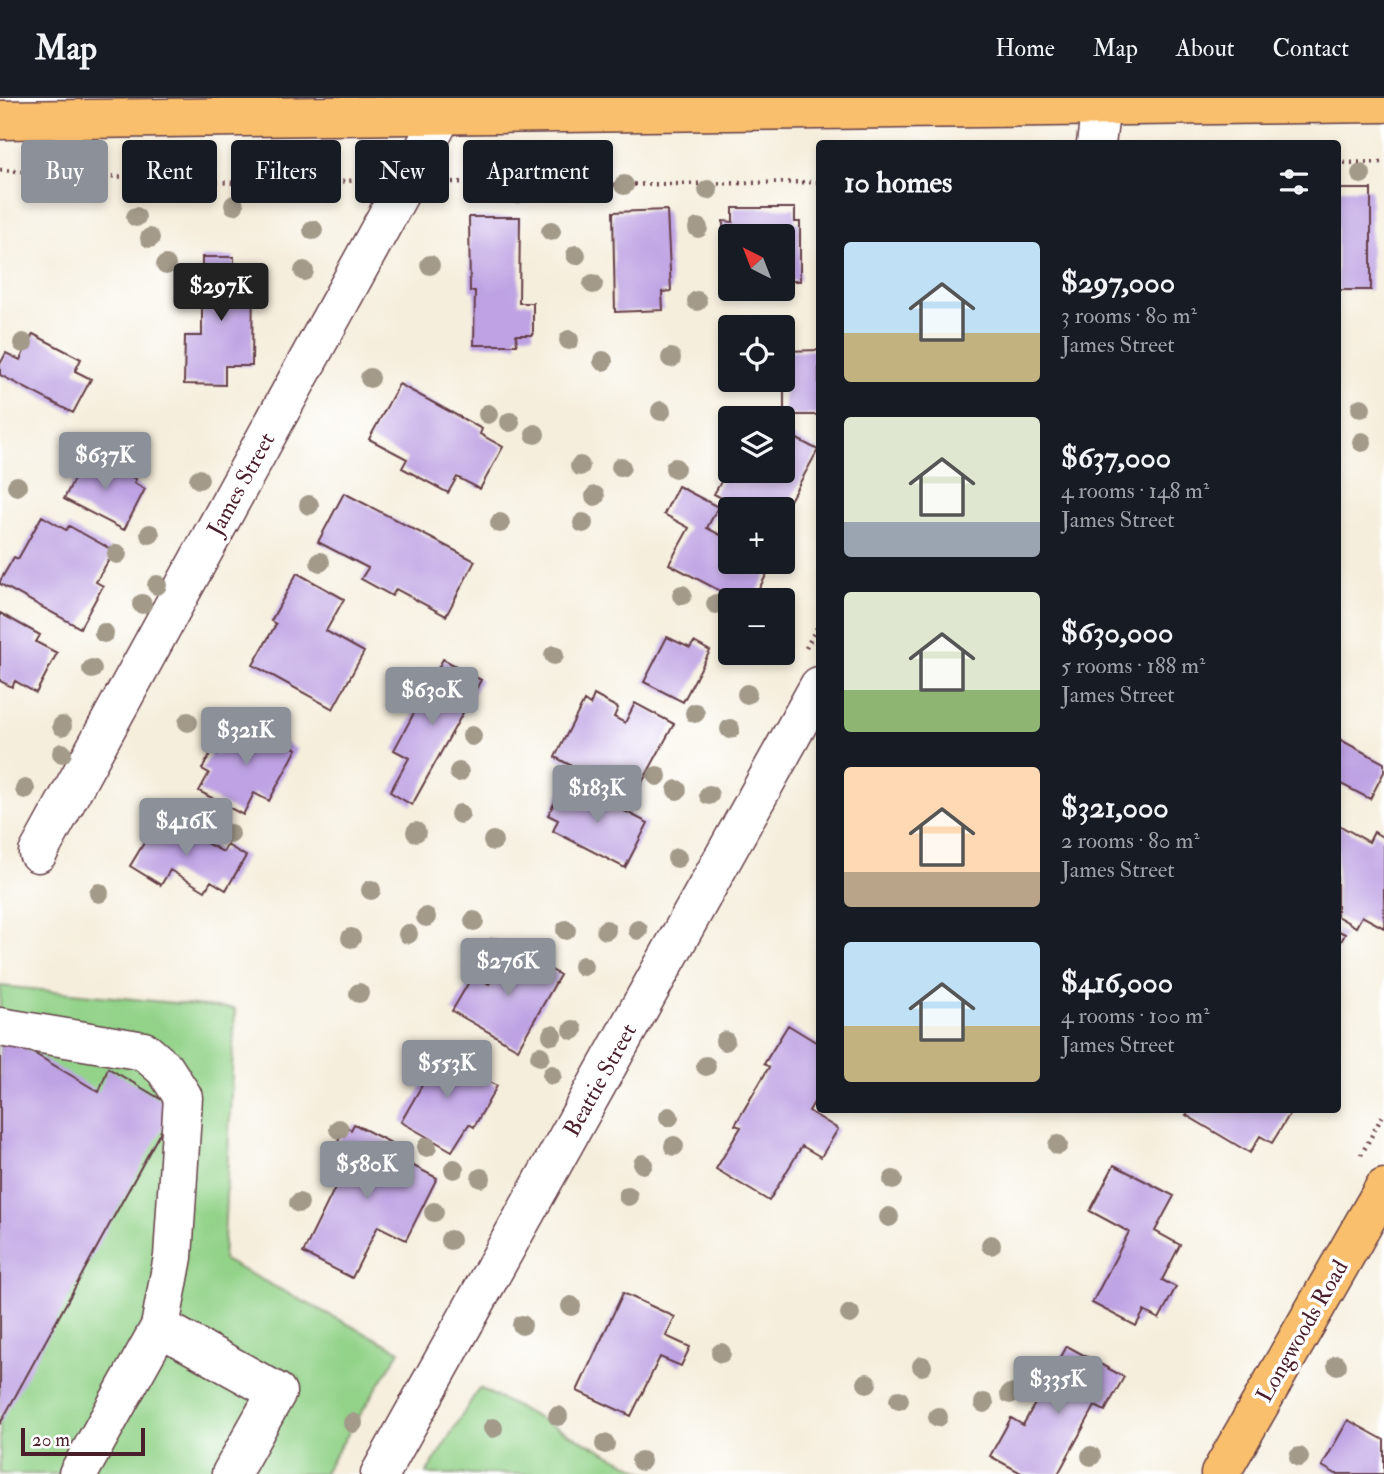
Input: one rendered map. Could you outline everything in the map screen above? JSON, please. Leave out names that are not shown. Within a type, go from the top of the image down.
[{"type":"main road","points":[[0,120],[356,107],[443,114],[1100,116],[1384,103]]},
{"type":"main road","name":"Longwoods Road","points":[[1220,1474],[1384,1188]]},
{"type":"street","name":"James Street","points":[[38,853],[443,114]]},
{"type":"street","name":"Beattie Street","points":[[380,1474],[816,691]]},
{"type":"street","points":[[0,1027],[144,1051],[164,1069],[183,1097],[173,1257],[160,1327],[78,1474]]},
{"type":"street","points":[[160,1327],[276,1392],[231,1474]]},
{"type":"path","points":[[1341,163],[1384,162]]},
{"type":"green space","points":[[0,986],[235,1009],[223,1260],[400,1351],[323,1474],[0,1474]]},
{"type":"green space","points":[[479,1388],[648,1474],[426,1474]]},
{"type":"building","points":[[1341,189],[1371,189],[1371,290],[1341,290]]},
{"type":"building","points":[[733,208],[795,208],[795,222],[800,222],[800,281],[795,281],[795,224],[723,224],[723,221],[733,222]]},
{"type":"building","points":[[667,210],[671,291],[662,292],[663,310],[615,312],[613,212]]},
{"type":"building","points":[[469,217],[520,217],[519,303],[533,303],[533,335],[516,335],[517,345],[474,345],[475,291],[470,291]]},
{"type":"building","points":[[202,257],[234,257],[234,268],[253,269],[252,366],[225,366],[225,385],[184,384],[185,336],[202,336]]},
{"type":"building","points":[[33,334],[81,359],[75,371],[91,379],[73,413],[0,375],[0,364],[6,353],[20,360]]},
{"type":"building","points":[[816,350],[816,415],[795,415],[795,406],[784,406],[784,392],[795,392],[795,351]]},
{"type":"building","points":[[399,384],[482,429],[480,434],[503,447],[480,489],[457,477],[448,493],[402,468],[407,459],[369,439]]},
{"type":"building","points":[[795,438],[816,449],[792,497],[720,497],[714,494],[720,483],[795,483]]},
{"type":"building","points":[[87,453],[136,479],[134,483],[145,489],[124,530],[64,499]]},
{"type":"building","points":[[678,486],[718,507],[707,528],[718,534],[718,574],[767,574],[759,588],[718,590],[669,564],[689,528],[664,514]]},
{"type":"building","points":[[344,493],[475,561],[446,616],[396,589],[392,596],[361,579],[368,568],[318,542]]},
{"type":"building","points":[[42,516],[66,530],[69,526],[114,551],[96,582],[103,586],[80,628],[0,584],[14,557],[18,559]]},
{"type":"building","points":[[297,573],[344,599],[326,631],[364,652],[333,709],[253,665],[276,624],[271,621]]},
{"type":"building","points":[[0,613],[40,635],[36,642],[57,653],[36,693],[15,681],[12,687],[0,681]]},
{"type":"building","points":[[667,637],[690,648],[694,642],[710,651],[683,702],[644,682]]},
{"type":"building","points":[[443,659],[481,680],[412,805],[390,792],[409,758],[394,750]]},
{"type":"building","points":[[594,695],[618,708],[614,717],[625,723],[635,703],[674,724],[633,799],[555,757],[584,701],[590,705]]},
{"type":"building","points":[[238,717],[297,749],[269,801],[254,793],[243,815],[199,791],[209,773],[202,769],[212,751],[218,754]]},
{"type":"building","points":[[1341,740],[1384,763],[1384,772],[1370,799],[1341,784]]},
{"type":"building","points":[[563,786],[573,791],[576,786],[648,823],[625,868],[553,831],[558,820],[548,815]]},
{"type":"building","points":[[159,818],[223,852],[227,845],[246,856],[226,890],[211,881],[205,891],[170,870],[161,885],[130,866]]},
{"type":"building","points":[[1341,826],[1369,842],[1374,832],[1384,838],[1384,928],[1362,916],[1356,927],[1341,918]]},
{"type":"building","points":[[511,946],[560,975],[518,1049],[452,1011],[473,975],[489,984]]},
{"type":"building","points":[[788,1025],[816,1042],[816,1099],[809,1111],[838,1129],[821,1157],[802,1146],[769,1201],[716,1169],[741,1127],[735,1125],[769,1067],[764,1064]]},
{"type":"building","points":[[5,1036],[99,1092],[108,1068],[174,1107],[0,1424],[0,1049]]},
{"type":"building","points":[[430,1048],[497,1086],[474,1127],[469,1124],[452,1151],[401,1122],[425,1080],[415,1075]]},
{"type":"building","points":[[1290,1113],[1272,1143],[1260,1136],[1250,1153],[1186,1115]]},
{"type":"building","points":[[354,1124],[397,1146],[392,1155],[437,1178],[406,1240],[378,1226],[352,1278],[303,1253],[348,1161],[337,1156],[340,1150],[335,1148],[346,1126],[351,1130]]},
{"type":"building","points":[[1114,1165],[1174,1196],[1155,1231],[1180,1245],[1162,1280],[1176,1287],[1159,1319],[1144,1311],[1136,1326],[1092,1303],[1129,1232],[1090,1211]]},
{"type":"building","points":[[623,1293],[675,1317],[666,1336],[690,1347],[681,1366],[660,1357],[631,1416],[577,1391]]},
{"type":"building","points":[[1067,1346],[1124,1377],[1105,1411],[1095,1406],[1058,1474],[1023,1474],[990,1456],[1011,1418],[1023,1425]]},
{"type":"building","points":[[1348,1420],[1384,1440],[1384,1474],[1336,1474],[1322,1466]]}]
